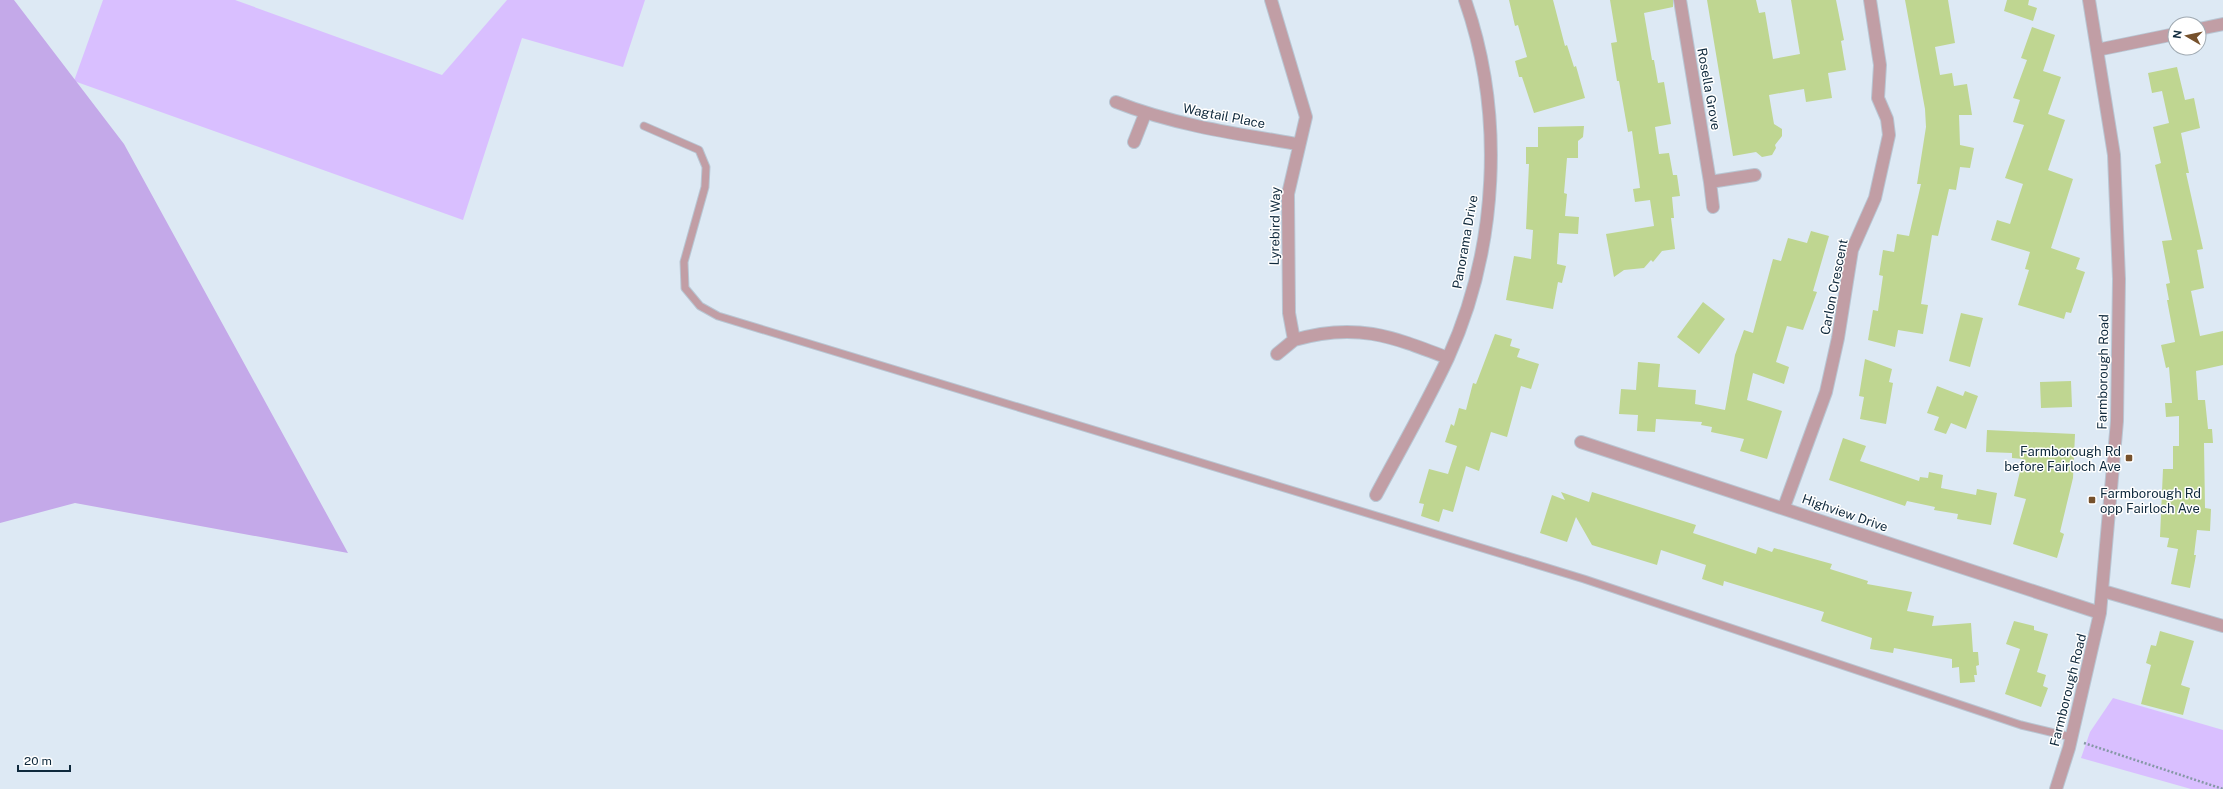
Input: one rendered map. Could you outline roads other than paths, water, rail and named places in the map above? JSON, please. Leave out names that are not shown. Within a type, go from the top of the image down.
[{"type":"street","name":"Lyrebird Way","points":[[1271,0],[1306,117],[1304,130],[1298,144],[1288,194],[1289,312],[1294,340]]},
{"type":"street","name":"Panorama Drive","points":[[1376,495],[1448,358],[1466,310],[1477,270],[1485,228],[1491,138],[1488,100],[1482,64],[1464,0]]},
{"type":"street","name":"Rosella Grove","points":[[1680,0],[1713,207]]},
{"type":"street","name":"Carlon Crescent","points":[[1784,507],[1826,392],[1838,338],[1852,250],[1875,198],[1889,135],[1887,119],[1878,98],[1880,65],[1870,0]]},
{"type":"street","name":"Farmborough Road","points":[[2056,789],[2071,737],[2100,613],[2117,421],[2119,279],[2114,155],[2089,0]]},
{"type":"street","points":[[2207,27],[2223,24]]},
{"type":"street","points":[[2097,50],[2167,36]]},
{"type":"street","name":"Wagtail Place","points":[[1116,102],[1144,114],[1205,128],[1298,144]]},
{"type":"street","points":[[1134,142],[1144,114]]},
{"type":"street","points":[[1710,182],[1755,176]]},
{"type":"street","points":[[1277,354],[1294,340],[1319,332],[1359,331],[1402,340],[1448,358]]},
{"type":"street","name":"Highview Drive","points":[[1581,442],[1784,507],[2100,613]]},
{"type":"street","points":[[2103,591],[2223,626]]},
{"type":"lane","points":[[644,126],[699,150],[706,167],[705,187],[684,262],[685,288],[700,306],[718,316],[1584,579],[2014,722],[2071,737]]},
{"type":"place","name":"Farmborough Rd before Fairloch Ave","points":[[2129,458]]},
{"type":"place","name":"Farmborough Rd opp Fairloch Ave","points":[[2092,500]]}]
